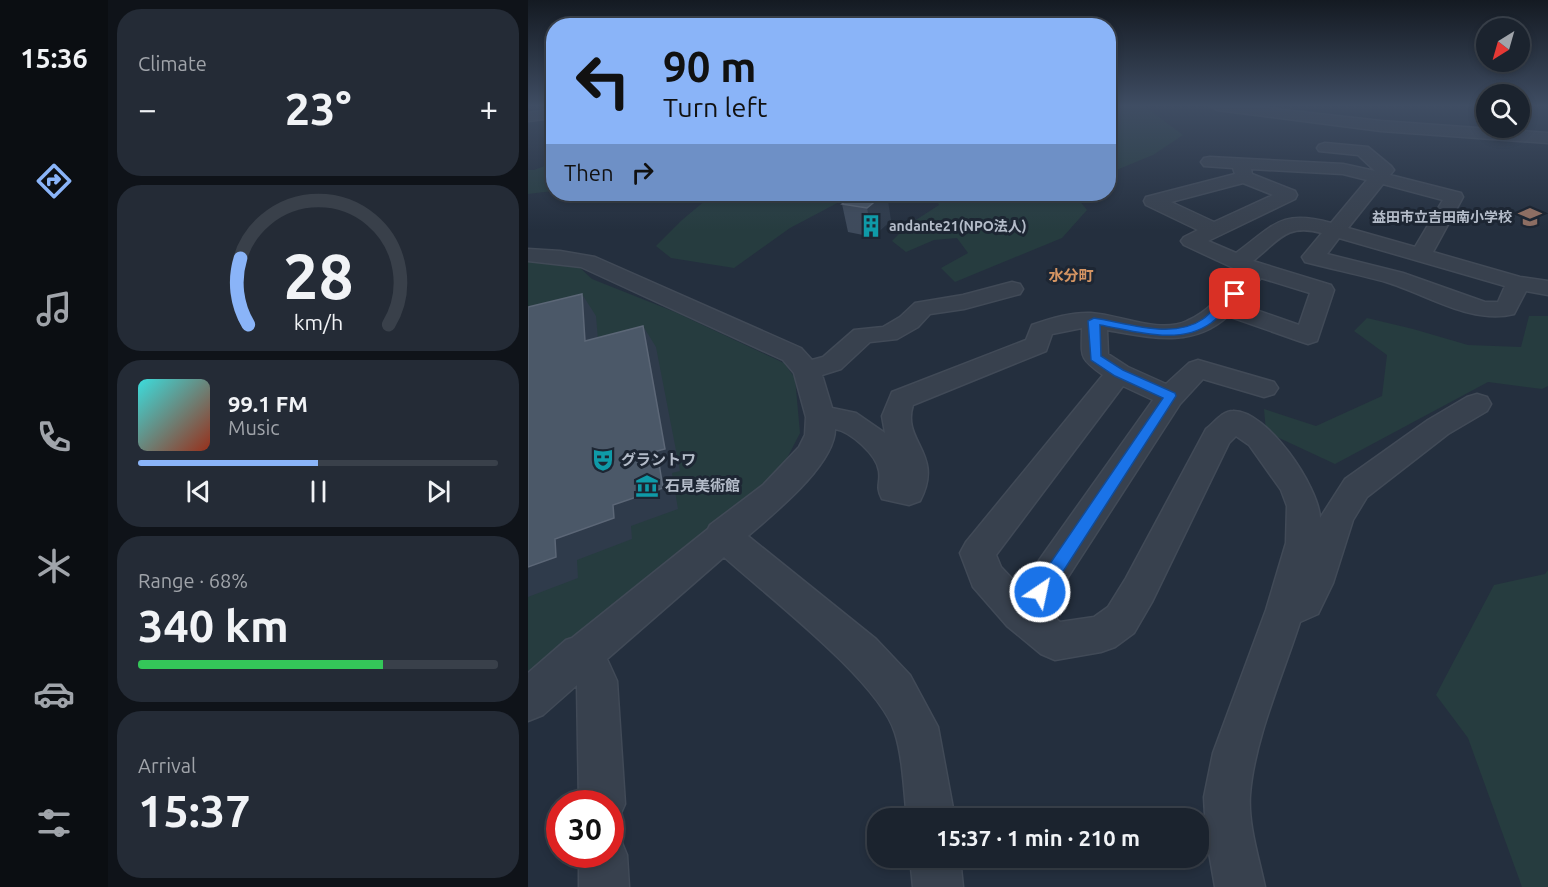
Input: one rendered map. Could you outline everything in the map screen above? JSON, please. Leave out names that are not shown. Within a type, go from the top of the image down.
[{"type":"street","points":[[1325,148],[1362,150],[1385,170],[1313,257],[1395,278],[1483,309],[1506,309],[1518,283]]},
{"type":"street","points":[[1210,162],[1242,171],[1288,195],[1191,241],[1246,267],[1323,290],[1308,336],[1224,307]]},
{"type":"street","points":[[1214,230],[1153,201],[1242,171],[1343,169],[1454,197],[1421,254]]},
{"type":"street","points":[[820,417],[846,420],[862,430],[885,450],[896,471],[893,490],[909,492],[914,467],[895,422],[896,408],[902,399],[1026,350],[1036,345],[1041,330],[1056,324],[1094,321],[1169,333],[1193,328],[1207,321],[1224,307],[1246,267],[1288,224],[1306,222],[1335,229],[1518,283],[1548,288]]},
{"type":"street","points":[[528,255],[587,262],[792,354],[807,371],[820,417],[820,435],[811,454],[774,494],[722,535],[528,700]]},
{"type":"street","points":[[807,371],[832,363],[863,334],[888,334],[909,322],[923,308],[964,302],[1012,289]]},
{"type":"street","points":[[1094,321],[1095,357],[1119,373],[1170,396]]},
{"type":"street","points":[[1020,614],[1040,592],[1170,396],[1198,369],[1264,388]]},
{"type":"street","points":[[1119,373],[978,553],[986,576],[1020,614],[1054,641],[1101,634],[1121,621],[1217,437],[1233,421],[1260,437],[1295,486],[1302,506],[1303,543],[1286,610],[1235,753],[1227,796],[1230,835],[1240,887]]},
{"type":"street","points":[[1286,610],[1305,602],[1315,583],[1337,516],[1356,488],[1438,427],[1477,404]]},
{"type":"street","points":[[722,535],[862,653],[895,690],[916,727],[929,808]]},
{"type":"street","points":[[580,654],[597,681],[601,790]]},
{"type":"street","points":[[603,868],[604,887]]},
{"type":"street","points":[[936,868],[938,887]]},
{"type":"green space","points":[[1116,147],[1164,147],[1153,155],[1116,170]]},
{"type":"green space","points":[[546,166],[546,192],[528,194],[528,170]]},
{"type":"green space","points":[[705,201],[841,201],[790,228],[734,268],[671,258],[656,246]]},
{"type":"green space","points":[[937,201],[1080,201],[1087,210],[1062,238],[955,282],[941,268],[968,253],[957,238],[934,240],[906,252],[892,241],[908,225],[939,205]]},
{"type":"green space","name":"石見美術館","points":[[528,260],[577,265],[592,279],[675,312],[784,363],[795,378],[800,433],[781,470],[528,688]]},
{"type":"green space","points":[[1529,316],[1548,316],[1548,386],[1542,389],[1488,382],[1335,464],[1266,432],[1264,409],[1316,426],[1382,396],[1387,355],[1354,331],[1367,318],[1468,345],[1521,347]]},
{"type":"green space","points":[[1548,570],[1548,887],[1522,887],[1468,738],[1436,695],[1494,585],[1545,574]]},
{"type":"building","points":[[846,201],[876,201],[867,208],[842,204]]},
{"type":"building","name":"グラントワ","points":[[582,294],[585,341],[643,326],[665,449],[657,451],[663,488],[613,505],[614,518],[555,539],[556,557],[528,567],[528,307]]},
{"type":"place","name":"益田市立吉田南小学校","points":[[1530,217]]},
{"type":"place","name":"andante21(NPO法人)","points":[[871,226]]},
{"type":"place","name":"グラントワ","points":[[603,460]]},
{"type":"place","name":"石見美術館","points":[[647,486]]},
{"type":"district","name":"水分町","points":[[1071,276]]},
{"type":"route","points":[[1040,592],[1170,396],[1119,373],[1095,357],[1094,321],[1169,333],[1193,328],[1207,321],[1235,294]]}]
